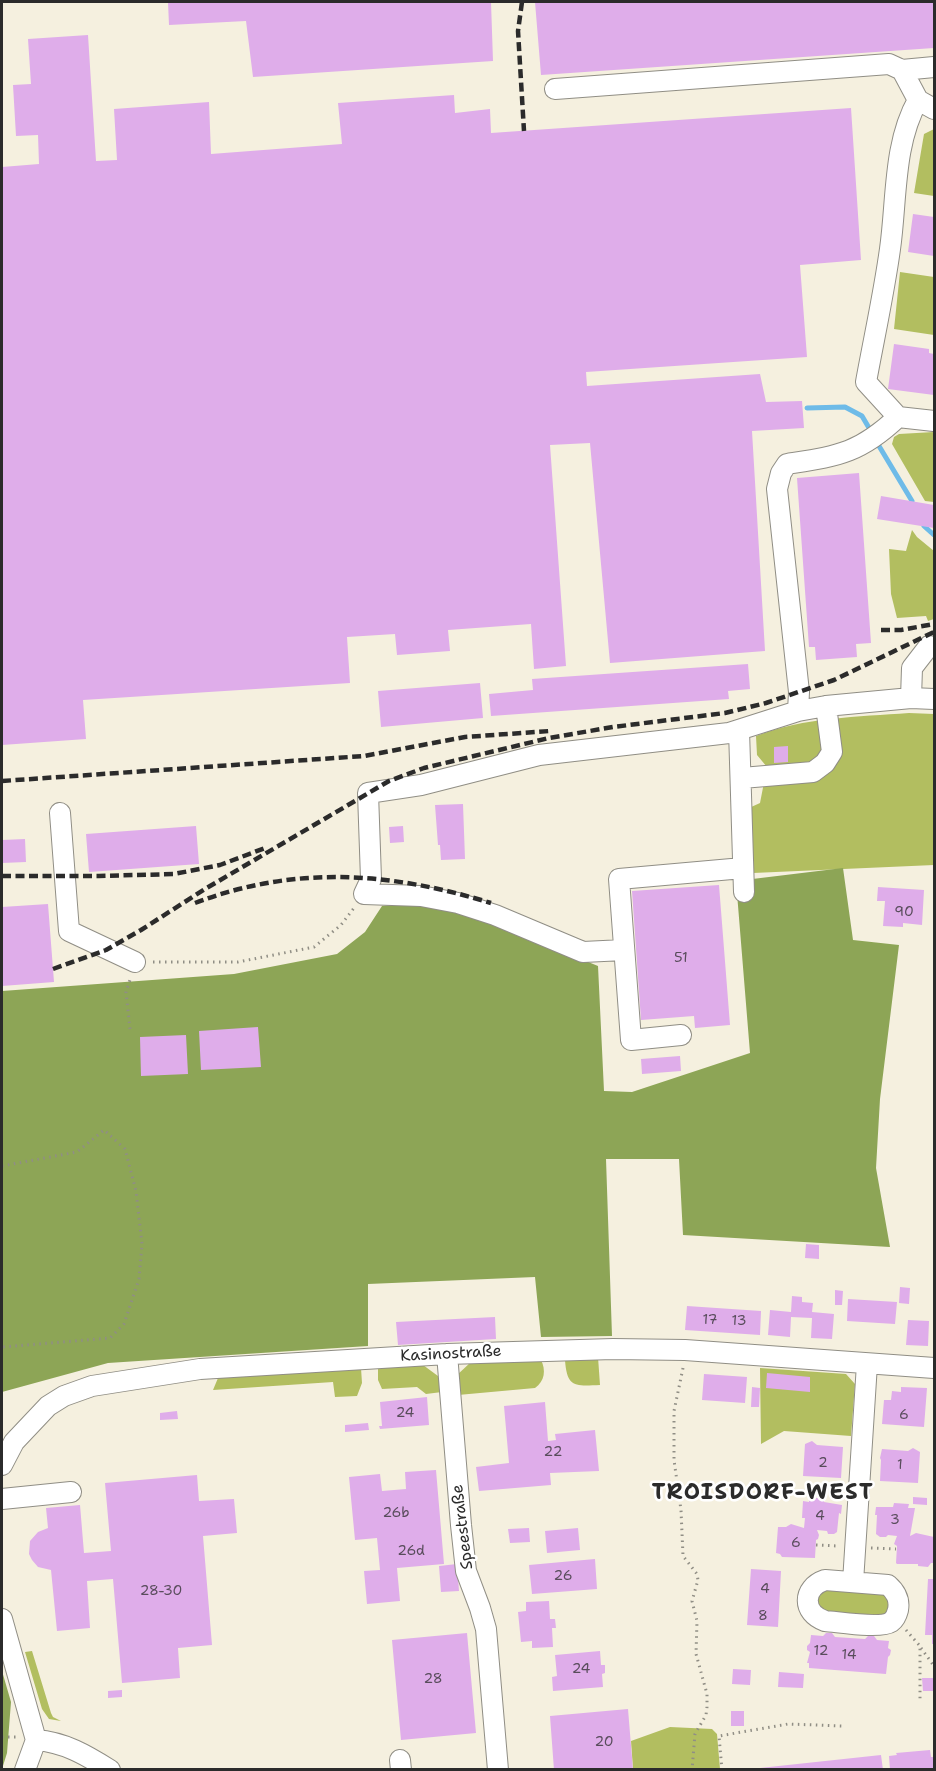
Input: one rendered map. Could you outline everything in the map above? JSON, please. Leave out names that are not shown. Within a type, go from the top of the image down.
[{"type":"street","points":[[555,88],[889,64],[902,70],[934,67]]},
{"type":"street","points":[[893,421],[867,382],[890,250],[901,147],[909,116],[926,105],[902,70]]},
{"type":"street","points":[[798,711],[799,692],[777,489],[781,473],[787,465],[823,459],[861,446],[893,421],[934,421]]},
{"type":"street","points":[[911,698],[912,668],[929,646]]},
{"type":"street","points":[[624,950],[583,952],[495,915],[458,903],[421,896],[364,894],[371,879],[368,793],[421,785],[539,755],[702,737],[740,730],[798,711],[826,706],[911,698],[934,699]]},
{"type":"street","points":[[742,778],[813,772],[825,763],[832,752],[826,706]]},
{"type":"street","points":[[740,730],[744,892]]},
{"type":"street","points":[[60,813],[69,931],[135,962]]},
{"type":"street","points":[[681,1035],[631,1040],[619,879],[743,868]]},
{"type":"street","name":"Kasinostraße","points":[[2,1465],[8,1440],[48,1406],[64,1396],[92,1386],[200,1369],[447,1354],[578,1349],[685,1350],[934,1368]]},
{"type":"street","name":"Speestraße","points":[[447,1354],[466,1571],[486,1629],[498,1770]]},
{"type":"street","points":[[853,1582],[867,1364]]},
{"type":"street","points":[[2,1499],[71,1492]]},
{"type":"street","points":[[825,1580],[853,1582],[888,1585],[899,1599],[896,1617],[883,1624],[825,1621],[813,1616],[809,1611],[809,1595],[818,1583],[825,1580]]},
{"type":"street","points":[[2,1619],[36,1740],[25,1770]]},
{"type":"street","points":[[36,1740],[53,1741],[111,1770]]},
{"type":"path","points":[[130,1029],[126,992],[135,962],[238,962],[314,947],[341,925],[364,894]]},
{"type":"path","points":[[2,1166],[77,1152],[104,1130],[125,1149],[136,1191],[142,1244],[139,1278],[124,1324],[110,1338],[2,1347]]},
{"type":"path","points":[[685,1350],[672,1432],[682,1522],[683,1556],[697,1574],[698,1580],[692,1601],[697,1621],[696,1654],[707,1694],[706,1715],[695,1734],[692,1770]]},
{"type":"path","points":[[896,1617],[934,1666]]},
{"type":"path","points":[[920,1646],[920,1701]]},
{"type":"path","points":[[722,1770],[719,1736],[788,1724],[843,1726]]},
{"type":"green space","points":[[934,129],[934,196],[914,193],[924,134]]},
{"type":"green space","points":[[900,272],[934,277],[934,335],[894,329]]},
{"type":"green space","points":[[934,432],[934,502],[925,501],[892,444],[894,437],[899,434]]},
{"type":"green space","points":[[912,530],[934,551],[934,619],[928,621],[926,616],[897,618],[891,594],[889,549],[906,551]]},
{"type":"green space","points":[[909,713],[934,714],[934,865],[753,873],[749,808],[760,803],[767,767],[757,755],[756,736],[812,721]]},
{"type":"green space","points":[[843,868],[853,940],[899,945],[880,1099],[876,1168],[890,1247],[683,1235],[679,1159],[606,1159],[612,1336],[541,1337],[535,1277],[368,1284],[368,1346],[108,1363],[2,1392],[2,991],[234,974],[337,954],[365,932],[382,906],[410,905],[437,908],[508,929],[598,966],[604,1091],[632,1092],[750,1053],[736,881]]},
{"type":"green space","points":[[598,1357],[600,1385],[578,1385],[570,1380],[565,1360]]},
{"type":"green space","points":[[541,1360],[544,1375],[535,1388],[458,1395],[456,1376],[471,1362]]},
{"type":"green space","points":[[423,1365],[438,1376],[442,1392],[426,1394],[417,1387],[382,1389],[378,1380],[378,1366]]},
{"type":"green space","points":[[361,1368],[362,1383],[357,1396],[335,1397],[333,1382],[213,1390],[218,1378],[225,1376]]},
{"type":"green space","points":[[760,1368],[846,1374],[855,1384],[851,1436],[784,1431],[761,1444]]},
{"type":"green space","points":[[821,1588],[883,1591],[891,1606],[885,1616],[825,1615],[817,1609],[817,1593]]},
{"type":"green space","points":[[32,1651],[51,1713],[53,1717],[61,1721],[49,1719],[42,1709],[25,1652]]},
{"type":"green space","points":[[2,1671],[11,1702],[7,1753],[2,1769]]},
{"type":"green space","points":[[670,1727],[712,1729],[717,1734],[720,1769],[633,1769],[631,1741]]},
{"type":"building","points":[[168,2],[491,2],[493,61],[253,77],[246,21],[169,25]]},
{"type":"building","points":[[535,2],[934,2],[934,48],[541,75]]},
{"type":"building","points":[[88,35],[96,161],[117,160],[114,109],[209,102],[211,154],[342,144],[338,103],[454,95],[455,113],[490,109],[491,133],[851,108],[861,260],[800,265],[807,357],[586,372],[587,386],[760,374],[766,402],[802,401],[804,428],[752,431],[765,651],[610,663],[590,443],[550,445],[566,666],[534,669],[531,624],[448,630],[450,651],[397,655],[395,634],[347,637],[350,683],[83,700],[86,739],[2,745],[2,167],[39,164],[38,135],[16,136],[13,85],[31,84],[28,39]]},
{"type":"building","points":[[913,214],[934,217],[934,256],[908,252]]},
{"type":"building","points":[[894,344],[929,349],[929,353],[934,354],[934,395],[888,389]]},
{"type":"building","points":[[859,473],[871,643],[856,644],[857,657],[816,660],[815,647],[809,647],[797,478]]},
{"type":"building","points":[[881,496],[934,505],[934,528],[877,519]]},
{"type":"building","points":[[748,664],[750,689],[728,691],[729,699],[491,716],[489,694],[533,690],[532,679]]},
{"type":"building","points":[[480,683],[483,718],[381,727],[378,691]]},
{"type":"building","points":[[788,746],[788,762],[774,763],[774,747]]},
{"type":"building","points":[[463,804],[465,859],[441,860],[435,805]]},
{"type":"building","points":[[196,826],[199,864],[89,872],[86,834]]},
{"type":"building","points":[[403,826],[404,842],[390,843],[389,827]]},
{"type":"building","points":[[25,839],[26,862],[2,863],[2,840]]},
{"type":"building","points":[[719,885],[730,1025],[695,1028],[694,1016],[641,1020],[632,891]]},
{"type":"building","points":[[878,887],[924,890],[922,925],[903,923],[903,927],[883,926],[885,901],[877,901]]},
{"type":"building","points":[[48,904],[54,982],[2,986],[2,907]]},
{"type":"building","points":[[258,1027],[261,1067],[201,1070],[199,1031]]},
{"type":"building","points":[[186,1035],[188,1074],[141,1076],[140,1037]]},
{"type":"building","points":[[680,1056],[681,1071],[642,1074],[641,1059]]},
{"type":"building","points":[[806,1244],[819,1245],[819,1259],[805,1258]]},
{"type":"building","points":[[900,1287],[910,1288],[909,1304],[899,1303]]},
{"type":"building","points":[[835,1290],[843,1291],[842,1305],[835,1305]]},
{"type":"building","points":[[792,1296],[802,1297],[802,1302],[813,1303],[812,1312],[834,1314],[832,1339],[811,1338],[812,1318],[791,1317],[790,1337],[768,1335],[770,1310],[791,1312]]},
{"type":"building","points":[[848,1299],[897,1302],[895,1324],[847,1321]]},
{"type":"building","points":[[687,1306],[761,1311],[760,1335],[685,1330]]},
{"type":"building","points":[[495,1317],[496,1339],[398,1345],[396,1322]]},
{"type":"building","points":[[908,1320],[929,1321],[928,1346],[906,1345]]},
{"type":"building","points":[[767,1373],[810,1377],[810,1392],[766,1388]]},
{"type":"building","points":[[704,1374],[747,1377],[745,1403],[702,1400]]},
{"type":"building","points":[[752,1387],[760,1388],[759,1407],[751,1407]]},
{"type":"building","points":[[901,1387],[927,1388],[924,1427],[882,1424],[884,1400],[891,1400],[892,1391],[901,1392]]},
{"type":"building","points":[[427,1397],[429,1425],[380,1429],[379,1426],[382,1426],[380,1402]]},
{"type":"building","points":[[545,1402],[548,1441],[556,1440],[555,1434],[595,1430],[599,1471],[550,1473],[551,1485],[479,1491],[476,1467],[509,1463],[504,1406]]},
{"type":"building","points":[[177,1411],[178,1419],[160,1420],[160,1413]]},
{"type":"building","points":[[368,1423],[369,1430],[345,1432],[345,1425]]},
{"type":"building","points":[[812,1441],[817,1445],[843,1447],[841,1478],[803,1476],[805,1444]]},
{"type":"building","points":[[913,1448],[920,1452],[918,1483],[880,1481],[882,1449],[908,1451]]},
{"type":"building","points":[[436,1470],[444,1564],[397,1568],[400,1601],[367,1604],[364,1571],[380,1570],[377,1538],[355,1540],[349,1477],[380,1474],[382,1491],[406,1489],[405,1472]]},
{"type":"building","points":[[197,1475],[199,1501],[234,1499],[237,1533],[203,1536],[212,1645],[178,1648],[180,1678],[122,1683],[113,1579],[87,1581],[90,1628],[57,1631],[51,1570],[38,1567],[32,1560],[29,1554],[30,1541],[38,1532],[48,1528],[46,1508],[80,1505],[84,1553],[111,1551],[105,1483]]},
{"type":"building","points":[[913,1497],[927,1498],[927,1505],[913,1504]]},
{"type":"building","points":[[809,1498],[824,1498],[824,1502],[842,1505],[837,1532],[828,1534],[827,1531],[817,1530],[819,1535],[816,1540],[815,1558],[782,1557],[776,1553],[778,1527],[791,1524],[804,1528],[803,1501],[809,1502]]},
{"type":"building","points":[[894,1503],[909,1504],[908,1508],[915,1508],[910,1536],[916,1533],[934,1537],[934,1563],[928,1567],[918,1566],[918,1564],[897,1564],[897,1546],[894,1544],[897,1536],[880,1537],[876,1534],[876,1507],[893,1507]]},
{"type":"building","points":[[529,1528],[530,1542],[510,1543],[508,1529]]},
{"type":"building","points":[[578,1528],[580,1550],[547,1553],[545,1531]]},
{"type":"building","points":[[595,1559],[597,1589],[532,1594],[529,1565]]},
{"type":"building","points":[[457,1564],[459,1591],[441,1592],[439,1566]]},
{"type":"building","points":[[751,1569],[781,1571],[778,1627],[747,1625]]},
{"type":"building","points":[[928,1579],[934,1579],[934,1644],[932,1644],[932,1635],[925,1635]]},
{"type":"building","points":[[549,1601],[550,1619],[555,1619],[556,1628],[552,1628],[553,1647],[532,1648],[532,1641],[521,1642],[518,1612],[526,1611],[526,1602]]},
{"type":"building","points":[[467,1633],[476,1733],[401,1740],[392,1640]]},
{"type":"building","points":[[826,1633],[832,1633],[835,1637],[865,1639],[868,1636],[874,1636],[877,1640],[889,1641],[888,1648],[891,1650],[886,1674],[809,1668],[809,1663],[807,1663],[810,1652],[807,1646],[811,1635],[823,1636]]},
{"type":"building","points":[[600,1651],[601,1665],[605,1665],[605,1673],[602,1674],[603,1687],[553,1691],[552,1677],[557,1676],[555,1655]]},
{"type":"building","points":[[733,1669],[751,1670],[750,1685],[732,1684]]},
{"type":"building","points":[[779,1672],[804,1674],[803,1688],[778,1687]]},
{"type":"building","points":[[922,1678],[934,1678],[934,1691],[923,1691]]},
{"type":"building","points":[[122,1690],[122,1697],[108,1698],[108,1691]]},
{"type":"building","points":[[628,1709],[633,1770],[554,1770],[550,1716]]},
{"type":"building","points":[[731,1711],[744,1711],[744,1726],[731,1726]]},
{"type":"building","points":[[930,1750],[931,1757],[934,1757],[934,1770],[890,1770],[889,1756],[897,1755],[896,1753]]},
{"type":"building","points":[[881,1755],[883,1770],[760,1770],[760,1768]]},
{"type":"waterway","points":[[807,408],[845,407],[862,416],[872,433]]},
{"type":"waterway","points":[[876,441],[912,501]]},
{"type":"waterway","points":[[924,526],[934,535]]},
{"type":"railway","points":[[522,2],[518,31],[524,131]]},
{"type":"railway","points":[[881,630],[901,630],[934,624]]},
{"type":"railway","points":[[53,969],[106,950],[389,781],[424,768],[549,738],[613,727],[725,713],[766,703],[834,680],[934,632]]},
{"type":"railway","points":[[2,781],[364,756],[465,737],[550,731]]},
{"type":"railway","points":[[2,876],[174,874],[220,865],[265,848]]},
{"type":"railway","points":[[195,903],[232,891],[269,883],[306,878],[343,877],[379,879],[416,885],[491,903]]},
{"type":"district","name":"TROISDORF-WEST","points":[[763,1493]]}]
